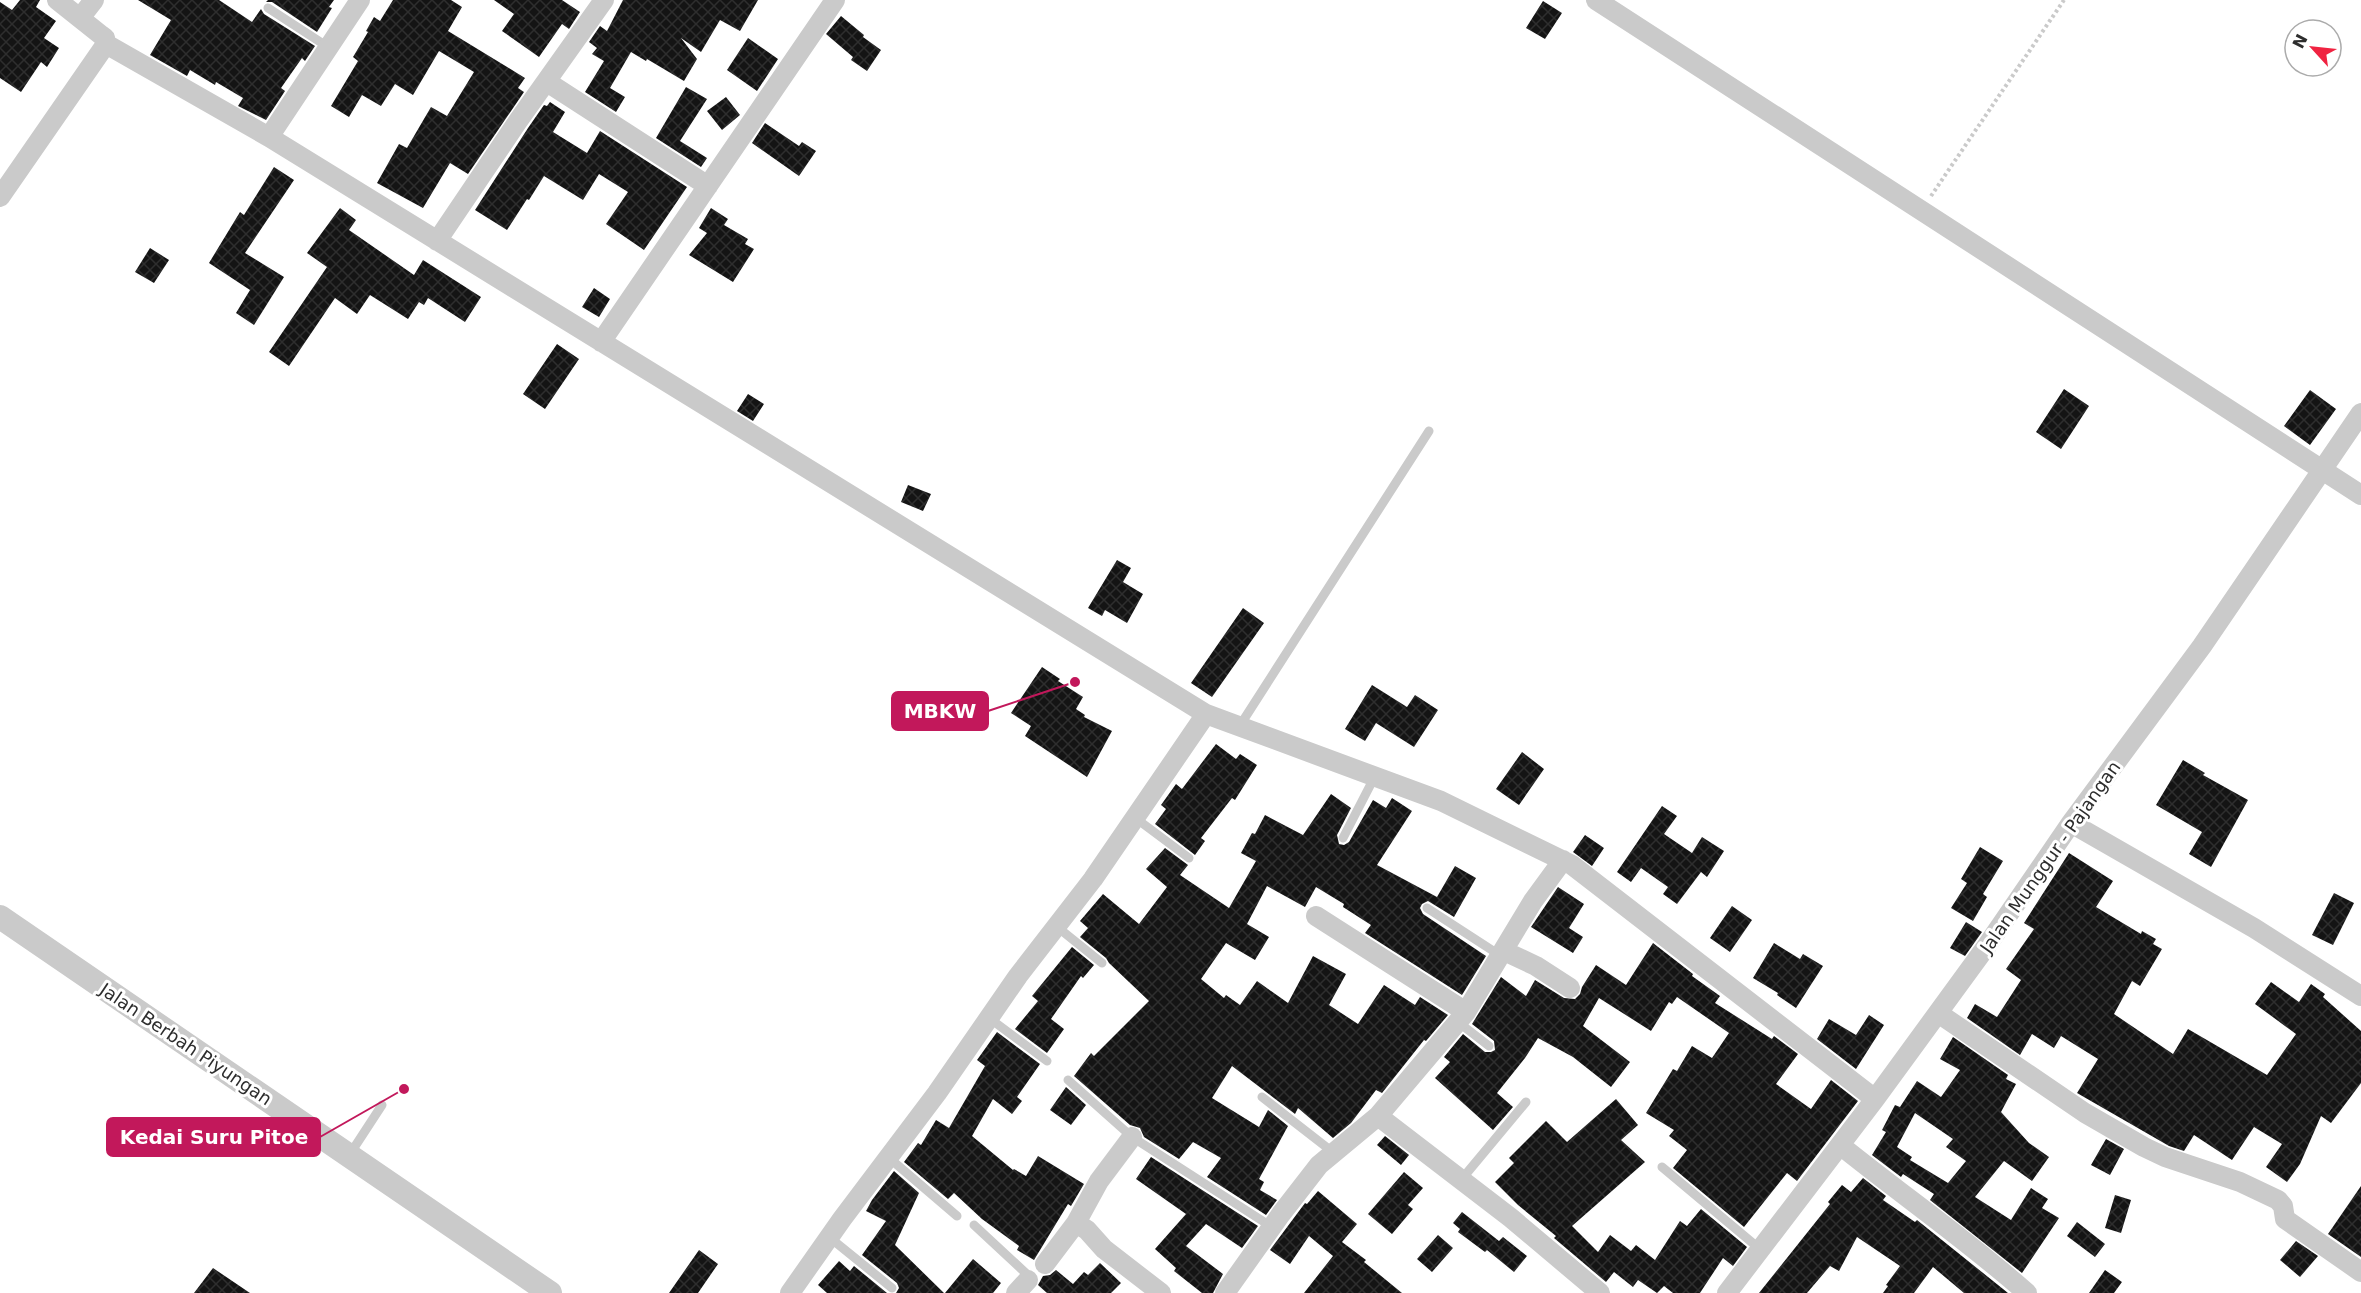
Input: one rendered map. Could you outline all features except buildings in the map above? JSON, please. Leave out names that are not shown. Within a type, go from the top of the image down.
[{"type":"street","points":[[0,197],[106,45],[105,38],[101,34],[57,0]]},
{"type":"street","points":[[80,18],[94,0]]},
{"type":"street","points":[[268,137],[360,0]]},
{"type":"street","points":[[437,241],[604,0]]},
{"type":"street","points":[[601,342],[835,0]]},
{"type":"street","points":[[1596,0],[2361,495]]},
{"type":"street","points":[[106,45],[268,137],[1206,714],[1441,801],[1572,865],[1745,996],[1875,1099]]},
{"type":"street","points":[[547,82],[708,186]]},
{"type":"street","name":"Jalan Munggur - Pajangan","points":[[1727,1293],[1938,1014],[2071,823],[2202,646],[2361,413]]},
{"type":"street","points":[[790,1293],[1056,926],[1093,879],[1206,714]]},
{"type":"street","points":[[2071,823],[2254,928],[2361,996]]},
{"type":"street","points":[[1225,1293],[1319,1165],[1378,1116],[1462,1017],[1533,901],[1563,860]]},
{"type":"street","points":[[1317,916],[1462,1017]]},
{"type":"street","name":"Jalan Berbah Piyungan","points":[[0,917],[550,1293]]},
{"type":"street","points":[[1502,953],[1536,966],[1570,988]]},
{"type":"street","points":[[1938,1014],[2085,1113],[2144,1147],[2165,1157],[2240,1182],[2278,1200],[2283,1206],[2284,1219],[2361,1272]]},
{"type":"street","points":[[1378,1116],[1511,1218],[1600,1293]]},
{"type":"street","points":[[1030,1278],[1076,1223],[1099,1180],[1132,1137]]},
{"type":"street","points":[[1840,1145],[1983,1254],[2026,1293]]},
{"type":"street","points":[[1076,1223],[1104,1249],[1161,1293]]},
{"type":"lane","points":[[268,8],[328,47]]},
{"type":"lane","points":[[1239,727],[1429,431]]},
{"type":"lane","points":[[1343,838],[1375,776]]},
{"type":"lane","points":[[1134,818],[1189,858]]},
{"type":"lane","points":[[1427,908],[1502,953]]},
{"type":"lane","points":[[1056,926],[1102,963]]},
{"type":"lane","points":[[1462,1017],[1489,1046]]},
{"type":"lane","points":[[989,1018],[1047,1061]]},
{"type":"lane","points":[[1068,1080],[1132,1137],[1272,1227]]},
{"type":"lane","points":[[1262,1097],[1334,1153]]},
{"type":"lane","points":[[1461,1180],[1526,1102]]},
{"type":"lane","points":[[349,1156],[382,1105]]},
{"type":"lane","points":[[888,1157],[957,1216]]},
{"type":"lane","points":[[1662,1167],[1761,1250]]},
{"type":"lane","points":[[974,1225],[1030,1278]]},
{"type":"lane","points":[[829,1237],[892,1288]]},
{"type":"path","points":[[1922,209],[2064,0]]},
{"type":"place","name":"MBKW","points":[[1075,682]]},
{"type":"place","name":"Kedai Suru Pitoe","points":[[404,1089]]}]
